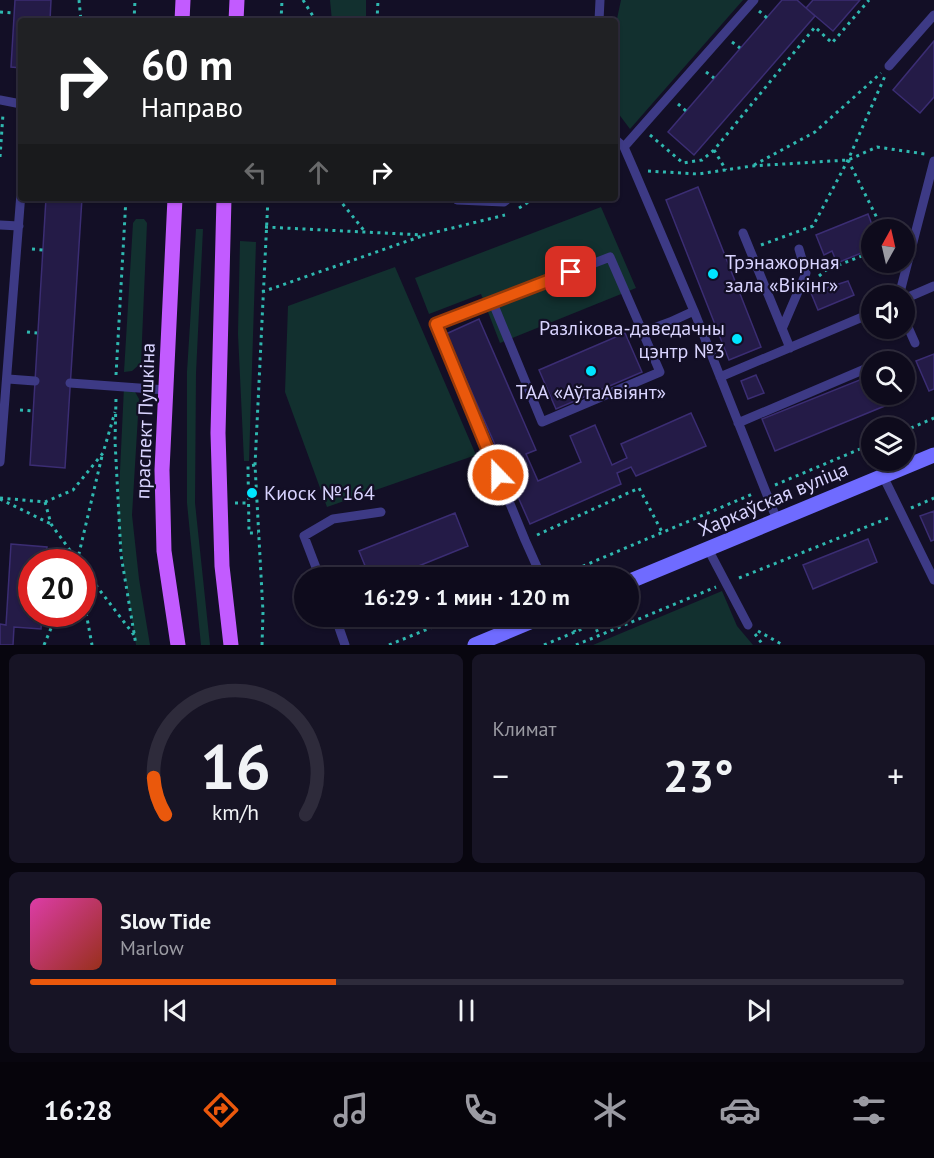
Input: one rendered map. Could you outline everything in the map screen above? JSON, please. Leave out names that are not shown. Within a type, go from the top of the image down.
[{"type":"main road","points":[[182,18],[183,0]]},
{"type":"main road","points":[[236,18],[237,0]]},
{"type":"main road","name":"праспект Пушкіна","points":[[175,201],[162,470],[164,551],[178,645]]},
{"type":"main road","points":[[224,201],[218,445],[222,566],[231,645]]},
{"type":"main road","name":"Харкаўская вуліца","points":[[639,577],[934,455]]},
{"type":"main road","points":[[476,645],[518,627]]},
{"type":"lane","points":[[599,18],[600,0]]},
{"type":"lane","points":[[624,147],[759,3]]},
{"type":"lane","points":[[889,66],[934,15]]},
{"type":"lane","points":[[2,100],[18,103]]},
{"type":"lane","points":[[618,142],[624,147],[694,311],[777,520]]},
{"type":"lane","points":[[902,285],[934,161]]},
{"type":"lane","points":[[0,462],[20,201]]},
{"type":"lane","points":[[0,225],[18,226]]},
{"type":"lane","points":[[744,233],[790,348]]},
{"type":"lane","points":[[782,329],[806,273],[799,249]]},
{"type":"lane","points":[[493,303],[542,422],[660,372],[610,256],[436,324],[537,567]]},
{"type":"lane","points":[[915,294],[934,286]]},
{"type":"lane","points":[[643,332],[694,311]]},
{"type":"lane","points":[[720,377],[861,319]]},
{"type":"lane","points":[[913,339],[915,343]]},
{"type":"lane","points":[[738,423],[861,371]]},
{"type":"lane","points":[[8,379],[34,381]]},
{"type":"lane","points":[[70,383],[166,390]]},
{"type":"lane","points":[[883,476],[934,580]]},
{"type":"lane","points":[[316,567],[304,536],[333,519],[381,512]]},
{"type":"lane","points":[[708,549],[748,625]]},
{"type":"lane","points":[[339,627],[345,645]]},
{"type":"path","points":[[79,0],[81,18]]},
{"type":"path","points":[[134,18],[135,0]]},
{"type":"path","points":[[281,18],[282,0]]},
{"type":"path","points":[[303,0],[314,18]]},
{"type":"path","points":[[377,18],[378,0]]},
{"type":"path","points":[[657,127],[650,135],[683,163],[702,160],[714,150],[815,27],[832,43],[869,0]]},
{"type":"path","points":[[752,18],[758,11],[759,3]]},
{"type":"path","points":[[758,11],[767,18]]},
{"type":"path","points":[[0,12],[14,13]]},
{"type":"path","points":[[725,49],[732,41],[740,48]]},
{"type":"path","points":[[699,79],[712,64]]},
{"type":"path","points":[[750,249],[813,226],[848,160],[889,66]]},
{"type":"path","points":[[752,166],[815,132],[889,66]]},
{"type":"path","points":[[706,71],[714,78]]},
{"type":"path","points":[[0,157],[2,100]]},
{"type":"path","points":[[671,112],[678,104],[686,111]]},
{"type":"path","points":[[634,170],[698,174],[752,166],[848,160],[877,147],[934,155]]},
{"type":"path","points":[[714,150],[726,170]]},
{"type":"path","points":[[848,160],[878,219]]},
{"type":"path","points":[[126,201],[115,441],[121,555],[136,645]]},
{"type":"path","points":[[262,645],[263,612],[255,465],[268,201]]},
{"type":"path","points":[[340,201],[366,232]]},
{"type":"path","points":[[262,292],[424,235],[503,216],[530,201]]},
{"type":"path","points":[[266,227],[424,235]]},
{"type":"path","points":[[32,249],[43,250]]},
{"type":"path","points":[[797,295],[826,270],[861,256]]},
{"type":"path","points":[[27,332],[37,333]]},
{"type":"path","points":[[81,549],[103,453],[117,406]]},
{"type":"path","points":[[20,410],[33,411]]},
{"type":"path","points":[[915,426],[934,418]]},
{"type":"path","points":[[581,567],[861,449]]},
{"type":"path","points":[[0,498],[45,502],[74,490],[103,453]]},
{"type":"path","points":[[255,465],[248,466],[249,533],[258,533]]},
{"type":"path","points":[[525,540],[639,488],[662,533]]},
{"type":"path","points":[[0,498],[51,524]]},
{"type":"path","points":[[576,645],[934,498]]},
{"type":"path","points":[[45,502],[51,524],[69,549]]},
{"type":"path","points":[[96,586],[134,636]]},
{"type":"path","points":[[544,645],[594,624],[599,635]]},
{"type":"path","points":[[748,625],[783,645]]},
{"type":"path","points":[[44,645],[52,627]]},
{"type":"path","points":[[89,627],[92,645]]},
{"type":"path","points":[[389,645],[432,627]]},
{"type":"path","points":[[574,627],[576,632]]},
{"type":"green space","points":[[330,0],[366,0],[366,18],[332,18]]},
{"type":"green space","points":[[621,0],[743,0],[630,129],[618,113],[617,18]]},
{"type":"green space","points":[[601,207],[636,288],[500,343],[481,294],[429,314],[415,278]]},
{"type":"green space","points":[[136,219],[144,219],[147,223],[141,363],[132,371],[124,372],[133,223]]},
{"type":"green space","points":[[196,229],[203,229],[196,373],[195,503],[210,645],[201,645],[187,503],[187,372]]},
{"type":"green space","points":[[240,241],[256,242],[249,461],[244,461],[238,334]]},
{"type":"green space","points":[[395,267],[476,455],[327,507],[285,392],[288,306]]},
{"type":"green space","points":[[124,387],[134,390],[139,399],[132,515],[139,579],[150,645],[136,645],[124,571],[118,513]]},
{"type":"green space","points":[[722,591],[737,626],[753,645],[593,645]]},
{"type":"building","points":[[15,0],[51,0],[50,18],[18,18],[18,68],[11,67]]},
{"type":"building","points":[[782,0],[797,0],[815,16],[694,155],[668,132]]},
{"type":"building","points":[[813,0],[860,0],[833,31],[806,8]]},
{"type":"building","points":[[934,41],[934,97],[920,113],[893,90]]},
{"type":"building","points":[[698,187],[761,347],[729,360],[666,200]]},
{"type":"building","points":[[46,201],[82,201],[65,468],[30,465]]},
{"type":"building","points":[[868,214],[870,219],[861,219],[861,253],[837,263],[832,251],[824,255],[816,235]]},
{"type":"building","points":[[848,281],[854,295],[818,310],[811,293]]},
{"type":"building","points":[[479,319],[536,450],[526,454],[538,481],[581,462],[570,436],[595,425],[612,465],[627,458],[621,444],[691,413],[706,446],[636,476],[631,467],[617,473],[621,484],[530,524],[446,334]]},
{"type":"building","name":"ТАА «АўтаАвіянт»","points":[[625,333],[642,372],[556,409],[539,370]]},
{"type":"building","points":[[934,354],[934,389],[929,391],[916,361]]},
{"type":"building","points":[[756,375],[764,393],[748,399],[741,381]]},
{"type":"building","points":[[861,379],[861,405],[887,405],[775,451],[762,419]]},
{"type":"building","points":[[934,511],[934,540],[931,541],[920,516]]},
{"type":"building","points":[[455,513],[468,546],[416,567],[366,567],[359,551]]},
{"type":"building","points":[[868,539],[877,562],[813,589],[803,565]]},
{"type":"building","points":[[11,544],[47,547],[47,549],[18,549],[18,627],[41,627],[41,629],[14,627],[13,645],[0,645],[0,624],[6,625]]},
{"type":"place","name":"Трэнажорная зала «Вікінг»","points":[[713,274]]},
{"type":"place","name":"Разлікова-даведачны цэнтр №3","points":[[737,339]]},
{"type":"place","name":"ТАА «АўтаАвіянт»","points":[[591,371]]},
{"type":"place","name":"Киоск №164","points":[[252,493]]},
{"type":"route","points":[[498,475],[436,324],[571,272]]}]
